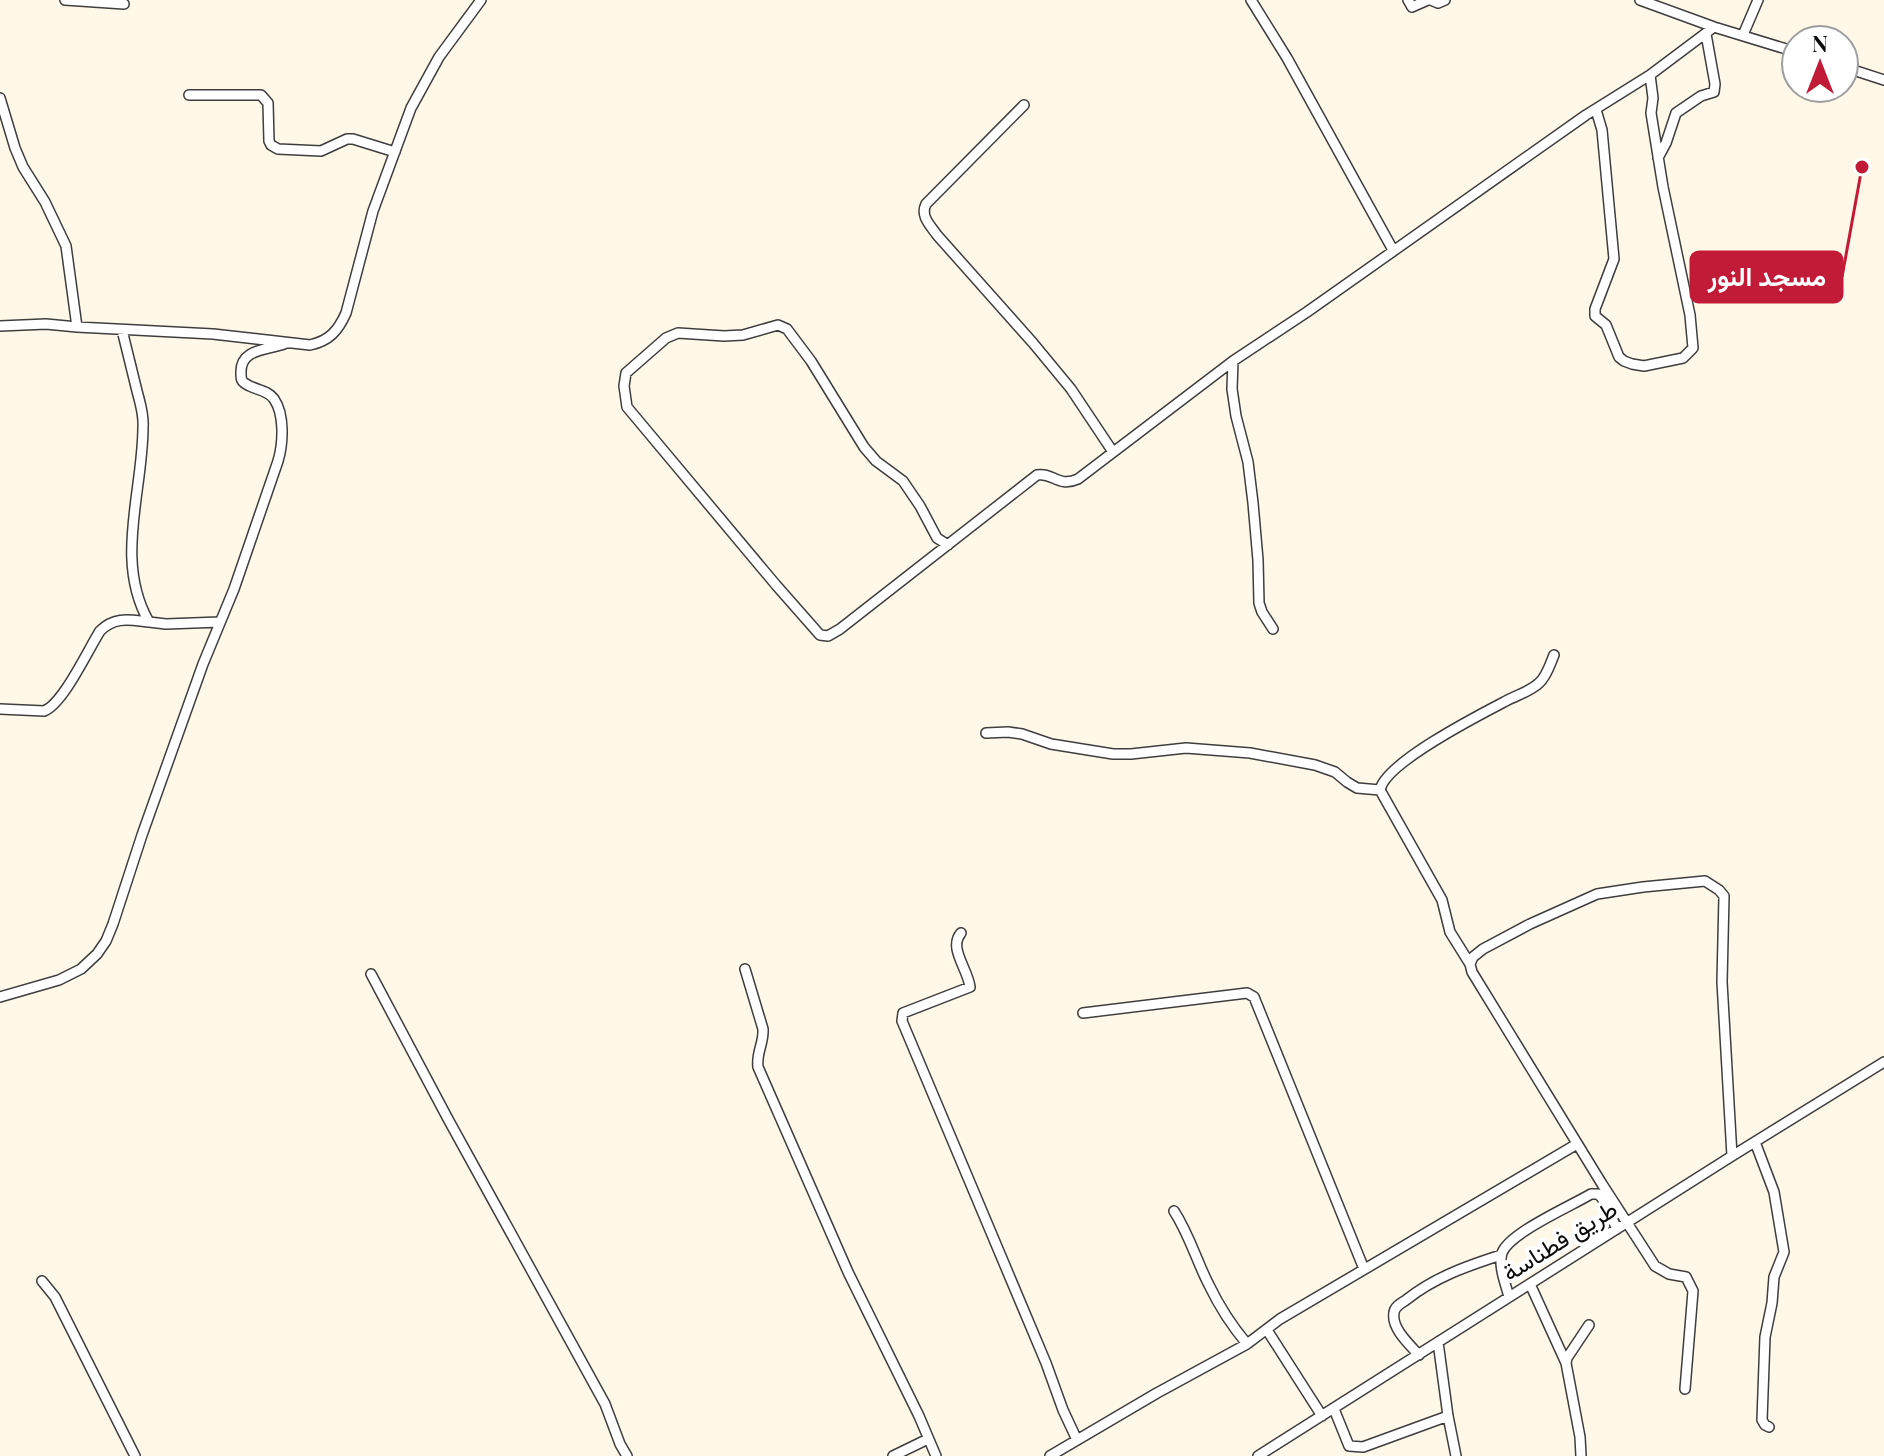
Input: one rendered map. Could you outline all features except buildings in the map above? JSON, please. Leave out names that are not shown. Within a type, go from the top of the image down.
[{"type":"street","points":[[65,0],[124,4]]},
{"type":"street","points":[[0,326],[46,324],[213,334],[310,345],[323,342],[341,325],[346,313],[373,211],[411,108],[439,57],[481,0]]},
{"type":"street","points":[[1251,0],[1287,58],[1393,250]]},
{"type":"street","points":[[1408,0],[1412,7],[1430,0],[1438,3],[1445,0]]},
{"type":"street","points":[[1640,0],[1710,30],[1743,35],[1780,47]]},
{"type":"street","points":[[1743,35],[1758,0]]},
{"type":"street","points":[[948,545],[937,538],[903,481],[876,461],[864,447],[811,361],[787,329],[778,325],[743,335],[724,336],[678,333],[666,338],[626,373],[624,402],[627,407],[776,585],[823,636],[828,636],[840,629],[948,545],[1037,475],[1046,475],[1060,482],[1073,481],[1233,361],[1650,75],[1710,30]]},
{"type":"street","points":[[1658,158],[1676,113],[1701,96],[1714,92],[1710,30]]},
{"type":"street","points":[[1860,72],[1884,80]]},
{"type":"street","points":[[1596,110],[1602,130],[1614,259],[1595,316],[1606,325],[1619,357],[1624,361],[1644,366],[1683,358],[1693,348],[1690,315],[1658,158],[1651,113],[1650,75]]},
{"type":"street","points":[[189,95],[261,95],[268,103],[269,141],[278,149],[321,151],[353,139],[395,152]]},
{"type":"street","points":[[0,98],[23,167],[51,213],[66,246],[77,327]]},
{"type":"street","points":[[1024,105],[926,204],[924,216],[1071,389],[1113,452]]},
{"type":"street","points":[[122,330],[144,424],[132,523],[132,554],[137,595],[149,622]]},
{"type":"street","points":[[0,997],[59,980],[81,969],[106,941],[282,446],[276,401],[271,395],[245,384],[241,379],[244,360],[254,351],[289,342]]},
{"type":"street","points":[[1233,361],[1232,389],[1248,462],[1253,503],[1259,603],[1273,629]]},
{"type":"street","points":[[0,709],[44,711],[51,708],[95,638],[106,625],[120,619],[166,624],[220,622]]},
{"type":"street","points":[[1554,655],[1541,682],[1409,758],[1388,775],[1381,783],[1380,790],[1442,900],[1450,932],[1472,972],[1577,1144],[1655,1266],[1669,1274],[1686,1277],[1693,1291],[1685,1389]]},
{"type":"street","points":[[986,733],[1022,734],[1051,744],[1113,754],[1186,748],[1250,753],[1315,765],[1335,772],[1357,788],[1380,790]]},
{"type":"street","points":[[1470,964],[1483,949],[1597,894],[1685,882],[1705,881],[1713,885],[1724,896],[1722,982],[1732,1156]]},
{"type":"street","points":[[961,933],[956,946],[970,987],[903,1013],[902,1021],[1077,1440]]},
{"type":"street","points":[[745,969],[764,1036],[757,1054],[758,1067],[848,1272],[936,1456]]},
{"type":"street","points":[[371,974],[605,1404],[627,1456]]},
{"type":"street","points":[[1083,1013],[1247,993],[1254,997],[1364,1269]]},
{"type":"street","name":"طريق فطناسة","points":[[1258,1456],[1884,1062]]},
{"type":"street","points":[[1755,1142],[1774,1192],[1784,1252],[1774,1277],[1765,1337],[1762,1420],[1769,1427]]},
{"type":"street","points":[[1050,1456],[1247,1344],[1280,1319],[1577,1144]]},
{"type":"street","points":[[1419,1355],[1397,1327],[1393,1314],[1420,1288],[1453,1271],[1501,1255],[1515,1236],[1591,1194],[1602,1198],[1617,1229]]},
{"type":"street","points":[[1174,1211],[1188,1234],[1208,1284],[1247,1344]]},
{"type":"street","points":[[1501,1255],[1509,1297]]},
{"type":"street","points":[[42,1281],[55,1297],[135,1456]]},
{"type":"street","points":[[1530,1284],[1566,1363],[1581,1456]]},
{"type":"street","points":[[1566,1363],[1589,1325]]},
{"type":"street","points":[[1267,1330],[1322,1416]]},
{"type":"street","points":[[1438,1342],[1456,1456]]},
{"type":"street","points":[[1334,1409],[1349,1446],[1354,1447],[1363,1447],[1448,1416]]},
{"type":"street","points":[[893,1456],[928,1439]]},
{"type":"place","name":"مسجد النور","points":[[1862,167]]}]
